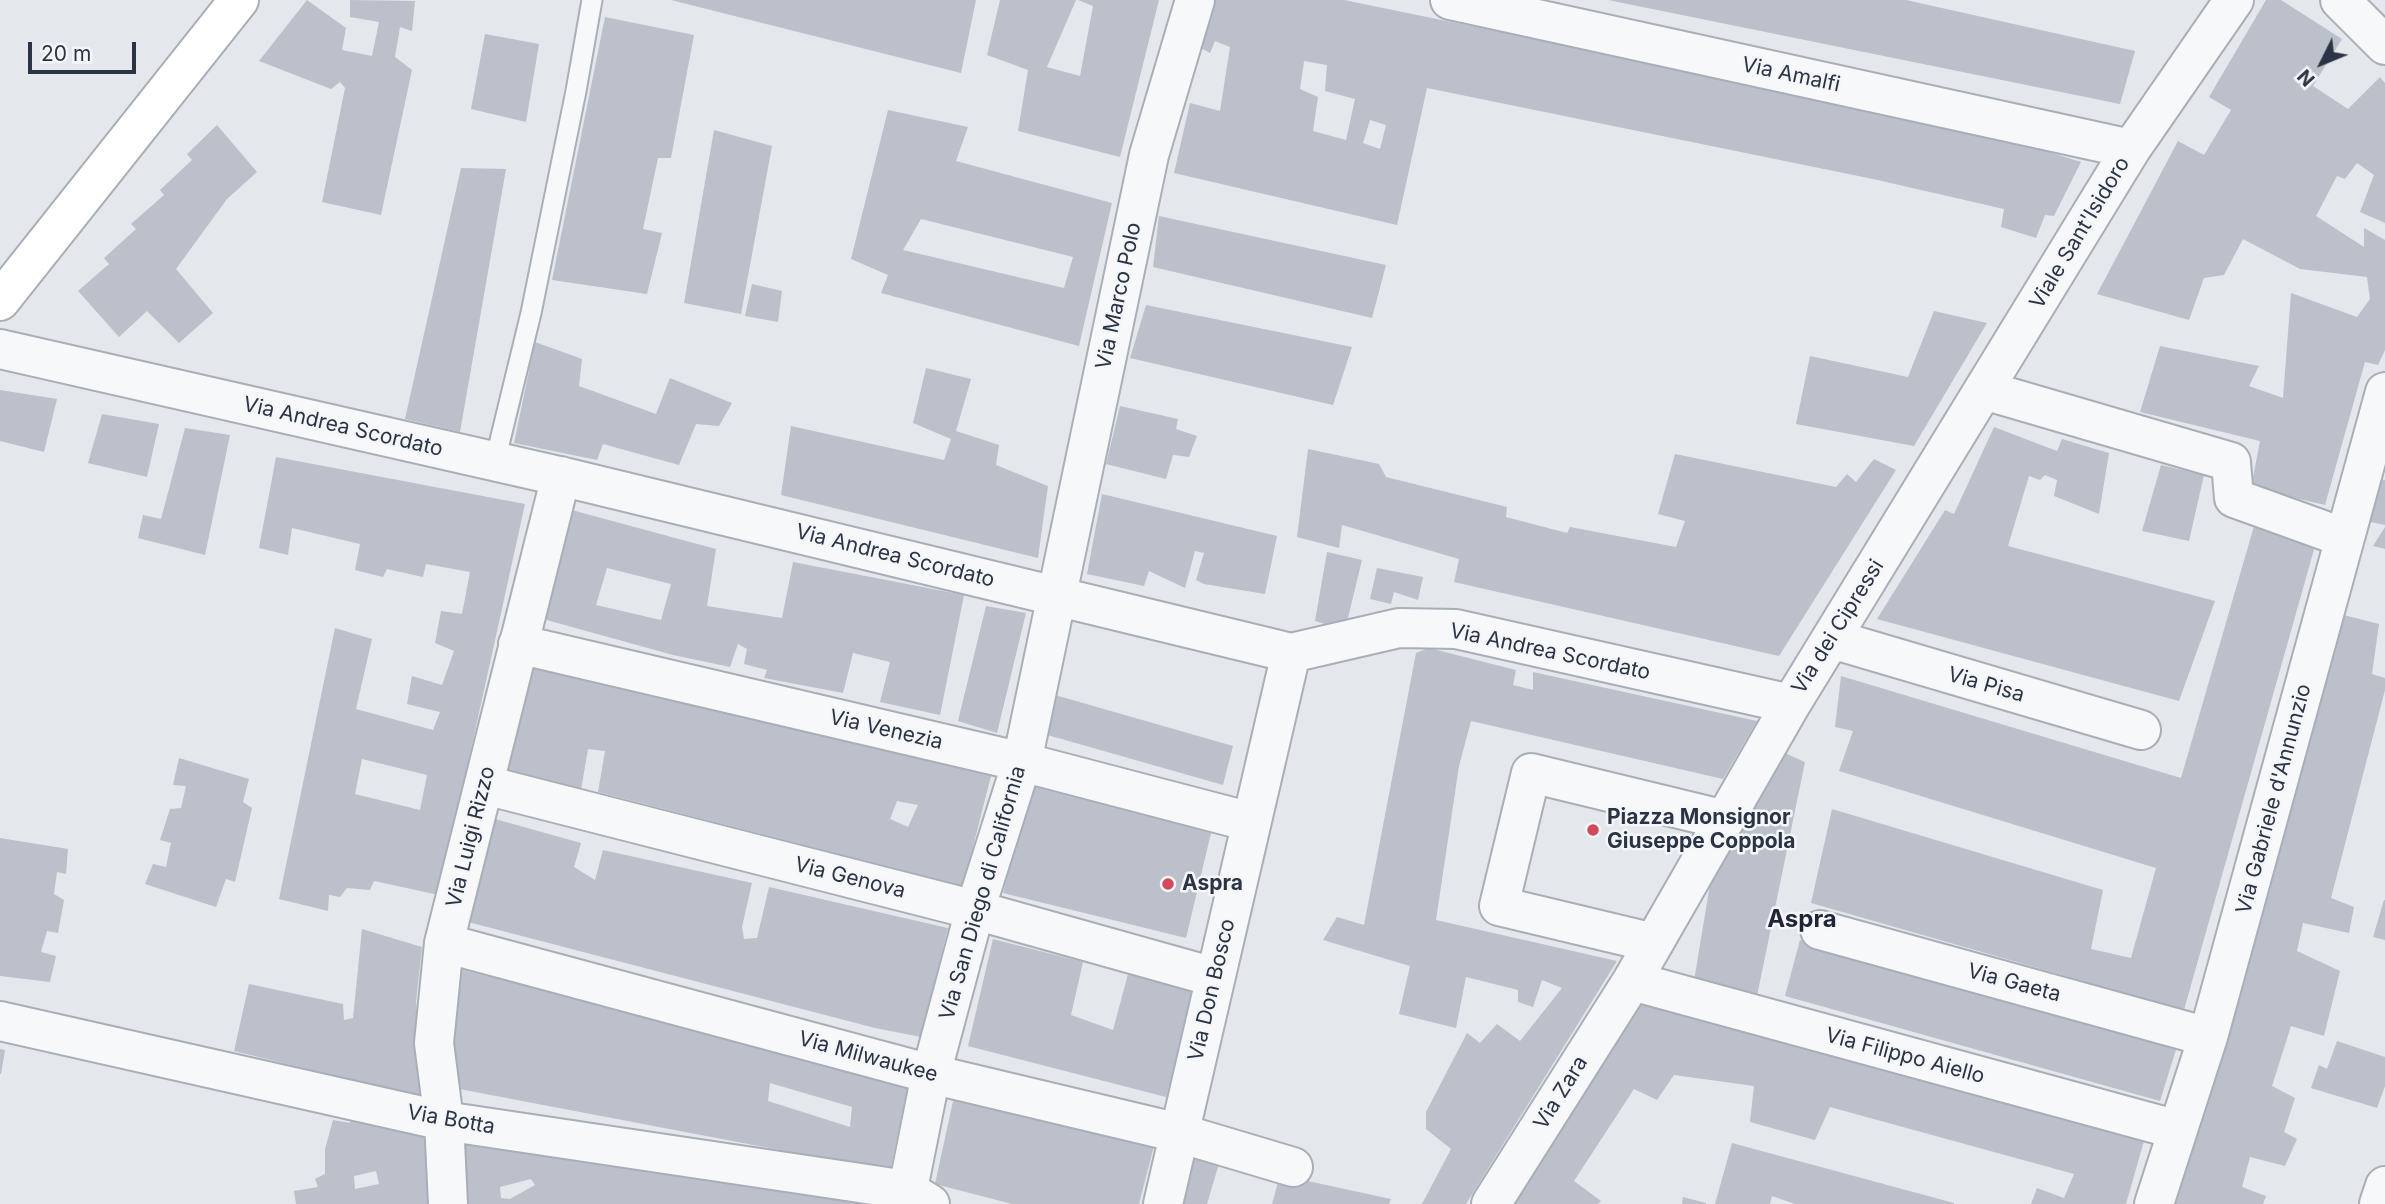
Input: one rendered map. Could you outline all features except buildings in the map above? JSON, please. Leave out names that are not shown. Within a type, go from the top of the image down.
[{"type":"street","points":[[0,301],[239,0]]},
{"type":"street","name":"Via Marco Polo","points":[[1058,596],[1149,155],[1195,0]]},
{"type":"street","name":"Via Amalfi","points":[[1450,0],[2131,149]]},
{"type":"street","name":"Viale Sant'Isidoro","points":[[1934,472],[2131,149],[2234,0]]},
{"type":"street","name":"Via Andrea Scordato","points":[[0,349],[561,476],[1291,653],[1399,628],[1455,629],[1791,704]]},
{"type":"street","points":[[1984,390],[2231,462],[2234,498],[2345,538]]},
{"type":"street","name":"Via Gabriele d'Annunzio","points":[[2154,1204],[2208,1037],[2385,392]]},
{"type":"street","name":"Via dei Cipressi","points":[[1654,943],[1791,704],[1934,472]]},
{"type":"street","name":"Via Luigi Rizzo","points":[[448,1204],[444,1121],[434,1043],[444,943],[561,476]]},
{"type":"street","name":"Via San Diego di California","points":[[914,1199],[931,1074],[975,910],[1022,762],[1058,596]]},
{"type":"street","name":"Via Pisa","points":[[1832,639],[2141,730]]},
{"type":"street","name":"Via Venezia","points":[[518,644],[1022,762],[1251,822]]},
{"type":"street","name":"Via Don Bosco","points":[[1163,1204],[1291,653]]},
{"type":"street","points":[[1654,943],[1499,906],[1531,773],[1725,820]]},
{"type":"street","name":"Via Genova","points":[[485,785],[975,910],[1214,977]]},
{"type":"street","name":"Via Gaeta","points":[[1819,930],[2208,1037]]},
{"type":"street","name":"Via Milwaukee","points":[[444,943],[931,1074],[1179,1133],[1293,1167]]},
{"type":"street","name":"Via Zara","points":[[1491,1204],[1654,943]]},
{"type":"street","name":"Via Filippo Aiello","points":[[1632,981],[2178,1130]]},
{"type":"street","name":"Via Botta","points":[[0,1021],[444,1121],[914,1199]]},
{"type":"street","points":[[2379,1204],[2385,1186]]},
{"type":"lane","points":[[495,461],[531,313],[592,0]]},
{"type":"place","name":"Piazza Monsignor Giuseppe Coppola","points":[[1593,830]]},
{"type":"place","name":"Aspra","points":[[1168,884]]},
{"type":"district","name":"Aspra","points":[[1802,920]]}]
